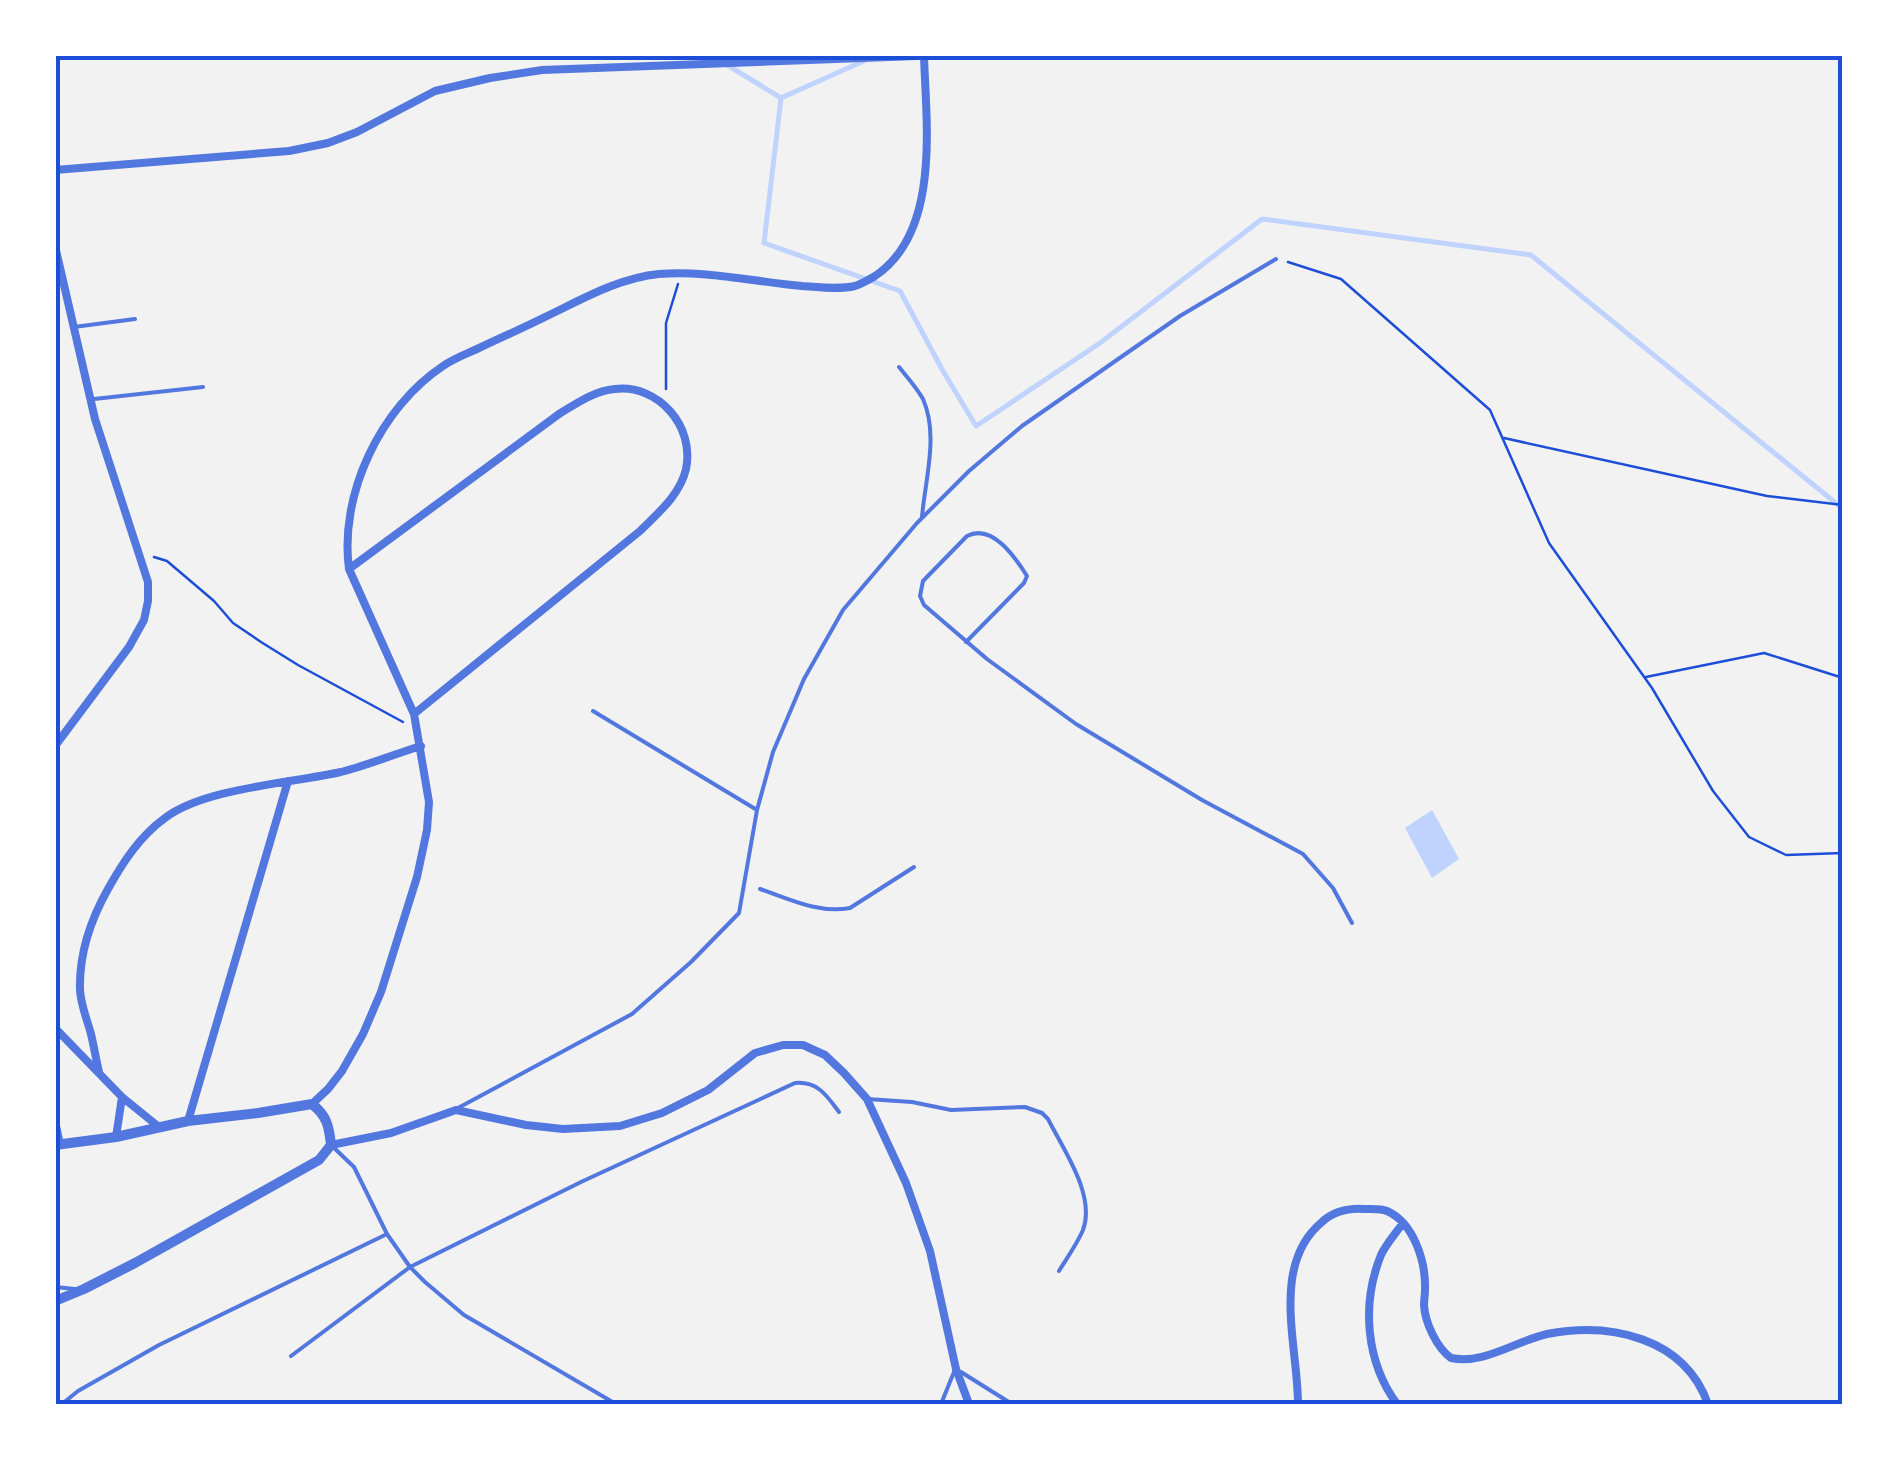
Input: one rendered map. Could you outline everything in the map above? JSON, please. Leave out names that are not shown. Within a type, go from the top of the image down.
[{"type":"street","points":[[55,170],[315,146],[357,132],[435,91],[542,70],[943,55]]},
{"type":"street","points":[[58,1144],[312,1104],[342,1072],[363,1034],[417,877],[429,802],[414,714],[349,570],[346,550],[358,481],[378,437],[403,400],[443,365],[602,290],[655,274],[682,273],[828,288],[856,286],[877,275],[906,241],[920,209],[928,161],[924,56]]},
{"type":"street","points":[[55,246],[91,399],[148,582],[144,620],[129,647],[55,746]]},
{"type":"street","points":[[349,570],[590,395],[616,388],[664,402],[683,433],[686,469],[667,504],[414,714]]},
{"type":"street","points":[[99,1072],[83,1013],[81,966],[99,905],[144,837],[166,816],[186,806],[343,771],[421,746]]},
{"type":"street","points":[[188,1121],[288,781]]},
{"type":"street","points":[[55,1028],[81,1057],[159,1127]]},
{"type":"street","points":[[55,1301],[84,1289],[319,1160],[331,1145],[390,1134],[456,1110],[562,1129],[620,1126],[662,1114],[708,1090],[755,1053],[783,1044],[803,1045],[825,1055],[867,1099],[906,1182],[930,1251],[956,1369],[969,1404]]},
{"type":"street","points":[[116,1137],[122,1096]]},
{"type":"street","points":[[312,1104],[329,1124],[331,1145]]},
{"type":"street","points":[[1298,1404],[1291,1296],[1294,1268],[1302,1244],[1314,1228],[1330,1215],[1350,1208],[1385,1210],[1404,1223],[1423,1266],[1428,1322],[1441,1348],[1451,1358],[1468,1360],[1545,1335],[1591,1328],[1617,1331],[1678,1358],[1702,1387],[1708,1404]]},
{"type":"street","points":[[1398,1404],[1381,1379],[1368,1305],[1382,1254],[1404,1223]]},
{"type":"lane","points":[[456,1110],[632,1014],[739,913],[757,810],[773,752],[804,679],[843,610],[922,517],[969,470],[1022,426],[1180,316],[1276,258]]},
{"type":"lane","points":[[74,327],[135,319]]},
{"type":"lane","points":[[899,367],[921,395],[929,416],[930,446],[922,517]]},
{"type":"lane","points":[[91,399],[203,386]]},
{"type":"lane","points":[[966,642],[1024,583],[1026,576],[996,539],[982,532],[967,536],[923,582],[920,596],[924,605],[966,642],[1076,724],[1202,800],[1303,854],[1333,888],[1352,923]]},
{"type":"lane","points":[[592,711],[757,810]]},
{"type":"lane","points":[[760,889],[808,906],[839,910],[850,908],[914,867]]},
{"type":"lane","points":[[290,1356],[410,1268],[581,1182],[796,1083],[805,1082],[821,1090],[839,1112]]},
{"type":"lane","points":[[867,1099],[951,1110],[1025,1107],[1042,1113],[1083,1189],[1086,1205],[1082,1232],[1059,1271]]},
{"type":"lane","points":[[55,1112],[58,1144]]},
{"type":"lane","points":[[331,1145],[354,1167],[387,1234],[410,1268],[464,1314],[616,1404]]},
{"type":"lane","points":[[62,1404],[159,1345],[387,1234]]},
{"type":"lane","points":[[55,1287],[84,1289]]},
{"type":"lane","points":[[942,1404],[956,1369],[1012,1404]]},
{"type":"path","points":[[1276,258],[1341,280],[1490,410],[1550,543],[1645,678],[1713,791],[1748,837],[1786,855],[1843,853]]},
{"type":"path","points":[[664,402],[666,323],[682,273]]},
{"type":"path","points":[[1502,438],[1767,496],[1843,506]]},
{"type":"path","points":[[138,552],[167,562],[214,601],[233,623],[261,642],[419,730]]},
{"type":"path","points":[[1645,678],[1764,652],[1843,678]]},
{"type":"water","points":[[1432,810],[1459,859],[1432,878],[1405,828]]},
{"type":"waterway","points":[[711,55],[781,98],[866,60]]},
{"type":"waterway","points":[[781,98],[764,243],[900,291],[976,426],[1100,343],[1262,219],[1531,255],[1843,509]]}]
